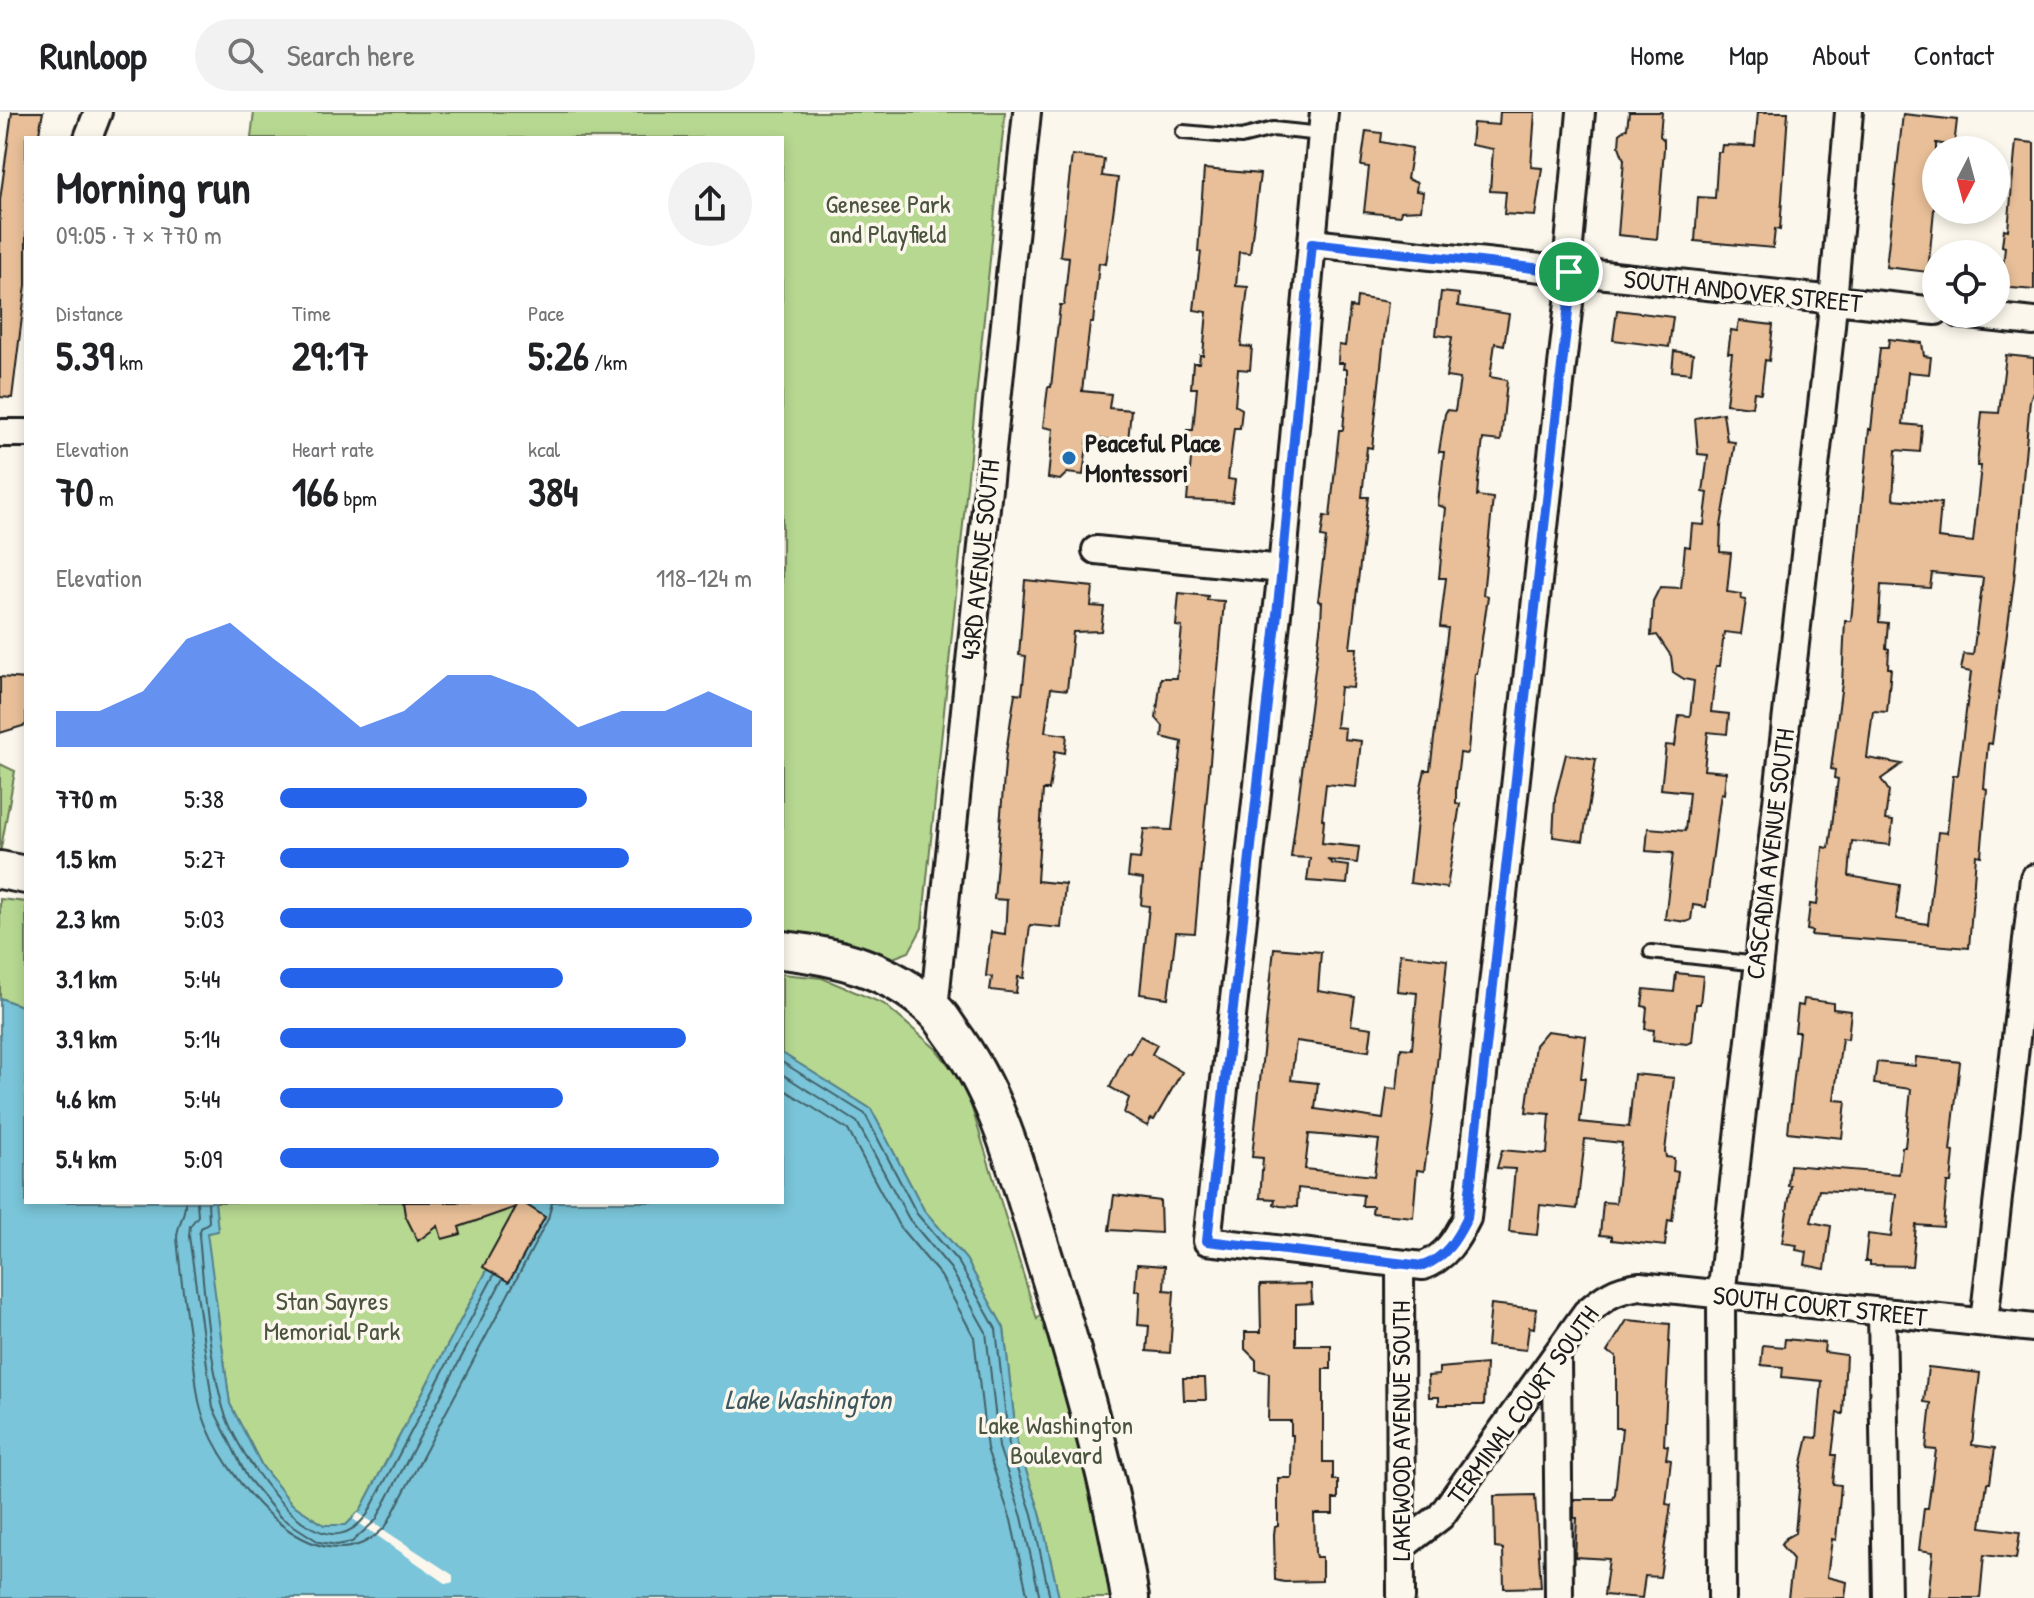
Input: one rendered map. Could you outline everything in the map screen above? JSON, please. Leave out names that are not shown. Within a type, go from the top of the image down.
[{"type":"main road","points":[[0,870],[24,875]]},
{"type":"main road","points":[[784,950],[841,959],[883,973],[934,1009],[968,1055],[996,1110],[1011,1152],[1097,1440],[1130,1598]]},
{"type":"street","name":"43RD AVENUE SOUTH","points":[[934,1009],[1027,112]]},
{"type":"street","points":[[1323,123],[1282,569],[1207,1241],[1423,1266],[1437,1260],[1449,1248],[1467,1218],[1570,294],[1569,245],[1581,112]]},
{"type":"street","name":"CASCADIA AVENUE SOUTH","points":[[1722,1598],[1721,1296],[1832,300],[1849,112]]},
{"type":"street","name":"SOUTH ANDOVER STREET","points":[[1312,243],[1922,310]]},
{"type":"street","points":[[2010,319],[2034,322]]},
{"type":"street","points":[[0,433],[24,433]]},
{"type":"street","points":[[1096,550],[1282,569]]},
{"type":"street","points":[[1984,1322],[2027,993],[2034,878]]},
{"type":"street","name":"LAKEWOOD AVENUE SOUTH","points":[[1400,1264],[1401,1598]]},
{"type":"street","name":"SOUTH COURT STREET","points":[[1607,1294],[1640,1286],[2034,1328]]},
{"type":"street","name":"TERMINAL COURT SOUTH","points":[[1401,1547],[1441,1516],[1586,1313],[1607,1294]]},
{"type":"street","points":[[1882,1312],[1887,1598]]},
{"type":"street","points":[[1557,1356],[1559,1598]]},
{"type":"lane","points":[[1183,132],[1241,137],[1273,129],[1323,123]]},
{"type":"lane","points":[[1651,952],[1758,964]]},
{"type":"green space","name":"Genesee Park and Playfield","points":[[254,112],[1005,112],[922,928],[909,952],[893,958],[843,940],[784,934],[784,136],[251,136]]},
{"type":"green space","points":[[0,764],[15,771],[1,848],[0,848]]},
{"type":"green space","points":[[0,899],[24,902],[24,1007],[0,998]]},
{"type":"green space","name":"Lake Washington Boulevard","points":[[784,974],[822,978],[884,1004],[935,1048],[965,1086],[1037,1319],[1056,1294],[1130,1598],[1059,1598],[1040,1512],[1017,1444],[1004,1328],[966,1259],[924,1210],[871,1109],[784,1054]]},
{"type":"green space","name":"Stan Sayres Memorial Park","points":[[215,1204],[522,1204],[360,1511],[346,1525],[324,1525],[292,1504],[262,1466],[230,1404],[206,1233],[218,1231]]},
{"type":"water","name":"Lake Washington","points":[[0,998],[24,1007],[24,1204],[215,1204],[218,1231],[207,1233],[230,1404],[262,1466],[292,1504],[324,1525],[346,1525],[360,1511],[522,1204],[784,1204],[784,1054],[871,1109],[924,1210],[966,1259],[1004,1328],[1017,1444],[1040,1512],[1059,1598],[0,1598]]},
{"type":"pier","points":[[358,1513],[453,1575],[453,1582],[447,1584],[353,1519]]},
{"type":"building","points":[[12,112],[43,112],[38,136],[24,136],[24,301],[12,398],[0,397],[0,200]]},
{"type":"building","points":[[1500,112],[1535,112],[1531,167],[1542,168],[1535,216],[1504,214],[1506,192],[1490,191],[1493,149],[1471,145],[1473,123],[1499,125]]},
{"type":"building","points":[[1629,112],[1662,112],[1660,136],[1664,140],[1664,148],[1657,239],[1618,235],[1624,160],[1619,146],[1620,133],[1627,128]]},
{"type":"building","points":[[1758,112],[1788,112],[1780,230],[1775,229],[1773,248],[1695,241],[1698,197],[1715,198],[1718,152],[1721,152],[1722,145],[1755,146]]},
{"type":"building","points":[[1903,114],[1957,120],[1955,136],[1922,136],[1922,224],[1933,224],[1931,240],[1922,240],[1922,271],[1886,267]]},
{"type":"building","points":[[1366,131],[1382,133],[1381,142],[1412,148],[1407,179],[1417,183],[1416,191],[1423,192],[1421,210],[1401,211],[1400,216],[1364,212],[1369,167],[1361,166]]},
{"type":"building","points":[[2016,141],[2034,143],[2034,290],[2010,288],[2010,240],[2003,240],[2004,229],[2008,230],[2010,224]]},
{"type":"building","points":[[1072,155],[1104,159],[1102,176],[1118,178],[1106,264],[1099,263],[1082,391],[1111,394],[1109,408],[1131,410],[1128,441],[1088,438],[1083,475],[1067,473],[1060,480],[1048,478],[1053,429],[1043,427],[1048,387],[1051,387],[1060,305],[1064,305],[1069,257],[1060,256]]},
{"type":"building","points":[[1204,169],[1260,174],[1250,253],[1239,252],[1236,286],[1248,287],[1241,346],[1252,347],[1250,370],[1238,369],[1235,405],[1242,409],[1240,428],[1234,428],[1228,479],[1235,480],[1232,502],[1187,500],[1192,449],[1185,449],[1187,430],[1193,430],[1197,388],[1191,388],[1193,363],[1199,363],[1200,355],[1203,355],[1207,312],[1194,310],[1201,252],[1198,252]]},
{"type":"building","points":[[1441,292],[1459,294],[1458,306],[1509,314],[1504,345],[1495,343],[1490,377],[1507,380],[1501,441],[1483,439],[1478,483],[1477,496],[1493,498],[1483,595],[1488,596],[1475,674],[1468,751],[1466,754],[1460,753],[1456,803],[1460,804],[1447,888],[1410,883],[1421,787],[1425,770],[1430,770],[1448,628],[1440,627],[1446,578],[1439,578],[1446,508],[1438,505],[1444,452],[1439,452],[1445,414],[1447,410],[1455,411],[1460,379],[1446,377],[1452,337],[1436,335]]},
{"type":"building","points":[[1357,297],[1388,302],[1372,448],[1367,447],[1362,497],[1368,497],[1350,648],[1357,648],[1353,688],[1340,687],[1336,727],[1345,728],[1344,739],[1361,741],[1356,787],[1326,784],[1322,819],[1322,843],[1359,847],[1357,863],[1328,860],[1333,864],[1349,866],[1347,884],[1307,881],[1310,858],[1291,857],[1321,622],[1322,602],[1318,601],[1326,538],[1321,537],[1324,516],[1330,517],[1339,430],[1343,430],[1347,369],[1343,369],[1344,363],[1338,363],[1339,345],[1345,346],[1350,307],[1356,308]]},
{"type":"building","points":[[1617,310],[1673,317],[1669,347],[1613,340]]},
{"type":"building","points":[[1739,321],[1773,325],[1761,393],[1754,392],[1752,407],[1726,404],[1732,353],[1728,353],[1731,330],[1737,331]]},
{"type":"building","points":[[1889,339],[1922,343],[1924,356],[1931,357],[1929,374],[1908,372],[1903,424],[1922,426],[1920,452],[1896,450],[1893,499],[1941,503],[1938,538],[1973,542],[1981,466],[1977,466],[1982,412],[1999,413],[2006,355],[2034,358],[2034,389],[2030,400],[2014,581],[1992,744],[1988,743],[1981,856],[1976,855],[1969,948],[1811,935],[1812,931],[1807,930],[1810,904],[1817,905],[1823,847],[1829,848],[1838,779],[1834,778],[1835,770],[1831,769],[1842,683],[1845,621],[1851,621],[1880,348],[1888,348]],"holes":[[[1932,573],[1983,578],[1973,655],[1964,654],[1961,670],[1971,672],[1958,775],[1953,775],[1947,833],[1938,832],[1928,924],[1896,919],[1900,885],[1849,876],[1852,841],[1890,845],[1893,821],[1885,820],[1889,791],[1881,779],[1902,764],[1867,758],[1873,711],[1887,712],[1891,668],[1888,668],[1889,649],[1886,648],[1888,623],[1879,622],[1881,585],[1930,588]]]},
{"type":"building","points":[[1674,351],[1693,354],[1691,373],[1672,371]]},
{"type":"building","points":[[1723,413],[1727,441],[1735,442],[1721,526],[1720,552],[1731,553],[1727,592],[1742,594],[1741,599],[1746,600],[1741,634],[1724,632],[1720,666],[1716,666],[1711,712],[1729,714],[1727,734],[1708,732],[1704,770],[1726,772],[1724,794],[1721,793],[1706,907],[1693,905],[1691,920],[1686,922],[1665,919],[1673,853],[1646,851],[1648,828],[1685,831],[1689,792],[1661,789],[1666,745],[1675,746],[1679,715],[1690,716],[1694,681],[1673,672],[1671,656],[1657,635],[1651,636],[1653,601],[1660,587],[1681,588],[1685,546],[1690,547],[1692,524],[1704,525],[1708,493],[1703,492],[1708,455],[1698,454],[1695,418]]},
{"type":"building","points":[[1025,580],[1093,587],[1091,606],[1104,607],[1101,631],[1073,632],[1067,690],[1051,688],[1045,732],[1067,735],[1065,753],[1055,751],[1049,790],[1043,790],[1037,881],[1065,884],[1061,928],[1030,925],[1024,978],[1018,977],[1016,993],[990,990],[992,977],[986,976],[991,932],[1005,934],[1007,900],[994,899],[1006,752],[1015,693],[1022,694],[1026,656],[1019,655]]},
{"type":"building","points":[[1179,593],[1224,601],[1195,933],[1176,932],[1168,998],[1140,994],[1149,906],[1141,905],[1143,879],[1128,877],[1130,858],[1140,859],[1144,829],[1172,830],[1182,742],[1162,737],[1163,726],[1156,718],[1161,678],[1177,678],[1182,627],[1176,626]]},
{"type":"building","points":[[0,677],[24,679],[24,726],[0,733]]},
{"type":"building","points":[[1566,754],[1596,759],[1583,841],[1553,837],[1555,798]]},
{"type":"building","points":[[1274,948],[1321,952],[1318,991],[1355,997],[1351,1025],[1372,1028],[1369,1051],[1296,1041],[1291,1080],[1318,1083],[1315,1109],[1383,1119],[1387,1088],[1397,1089],[1401,1048],[1412,1049],[1417,993],[1397,991],[1400,954],[1447,960],[1432,1116],[1424,1171],[1417,1170],[1413,1217],[1372,1213],[1373,1206],[1362,1206],[1363,1195],[1298,1188],[1297,1207],[1274,1204],[1275,1199],[1260,1198],[1263,1158],[1252,1157]],"holes":[[[1309,1134],[1379,1140],[1374,1176],[1305,1169]]]},
{"type":"building","points":[[1676,973],[1703,976],[1692,1042],[1687,1044],[1653,1040],[1654,1030],[1645,1029],[1647,1007],[1642,1006],[1644,989],[1674,992]]},
{"type":"building","points":[[1804,999],[1833,1003],[1833,1009],[1851,1011],[1848,1039],[1842,1038],[1834,1100],[1846,1101],[1842,1138],[1788,1132],[1799,1032],[1795,1032],[1798,1005],[1803,1006]]},
{"type":"building","points":[[1547,1031],[1586,1036],[1580,1122],[1629,1127],[1634,1074],[1674,1078],[1665,1151],[1666,1157],[1674,1158],[1673,1171],[1678,1172],[1672,1221],[1668,1220],[1665,1246],[1612,1240],[1612,1236],[1600,1235],[1603,1202],[1616,1203],[1622,1143],[1585,1139],[1577,1209],[1540,1205],[1537,1235],[1509,1232],[1515,1169],[1497,1168],[1502,1150],[1547,1154],[1550,1114],[1526,1112],[1535,1045]]},
{"type":"building","points":[[1140,1036],[1157,1045],[1152,1054],[1182,1072],[1154,1120],[1151,1119],[1147,1126],[1124,1113],[1129,1098],[1110,1087],[1127,1052],[1130,1053]]},
{"type":"building","points":[[1916,1057],[1960,1062],[1950,1151],[1954,1152],[1951,1183],[1947,1183],[1943,1227],[1916,1225],[1912,1266],[1870,1265],[1870,1261],[1865,1261],[1868,1234],[1891,1237],[1896,1194],[1819,1190],[1811,1222],[1831,1226],[1825,1269],[1805,1265],[1807,1252],[1796,1250],[1797,1245],[1782,1243],[1791,1186],[1788,1186],[1790,1165],[1899,1174],[1911,1089],[1874,1084],[1877,1062],[1915,1066]]},
{"type":"building","points":[[1114,1195],[1160,1201],[1161,1233],[1109,1230]]},
{"type":"building","points":[[403,1204],[525,1204],[545,1217],[509,1282],[483,1267],[516,1207],[459,1227],[461,1234],[442,1239],[438,1226],[418,1241],[405,1215]]},
{"type":"building","points":[[1137,1264],[1165,1266],[1164,1290],[1174,1291],[1170,1353],[1147,1351],[1149,1326],[1138,1325],[1140,1291],[1135,1291]]},
{"type":"building","points":[[1311,1284],[1312,1303],[1296,1304],[1296,1345],[1331,1345],[1331,1369],[1323,1369],[1323,1462],[1333,1462],[1333,1480],[1338,1480],[1338,1499],[1333,1499],[1333,1514],[1314,1514],[1315,1553],[1316,1557],[1322,1557],[1322,1581],[1284,1582],[1275,1580],[1274,1534],[1278,1526],[1278,1478],[1292,1478],[1291,1421],[1268,1421],[1269,1373],[1256,1370],[1256,1360],[1245,1349],[1245,1332],[1261,1332],[1260,1285]]},
{"type":"building","points":[[1491,1304],[1536,1309],[1534,1328],[1529,1327],[1526,1350],[1487,1346]]},
{"type":"building","points":[[1627,1320],[1670,1324],[1664,1445],[1668,1446],[1666,1459],[1671,1460],[1666,1504],[1671,1505],[1660,1577],[1645,1576],[1642,1598],[1604,1595],[1609,1559],[1575,1557],[1577,1518],[1574,1518],[1574,1499],[1613,1499],[1615,1494],[1622,1428],[1616,1428],[1616,1356],[1607,1352]]},
{"type":"building","points":[[1785,1339],[1825,1343],[1824,1352],[1846,1355],[1843,1414],[1837,1413],[1832,1455],[1836,1455],[1833,1484],[1841,1485],[1836,1540],[1832,1539],[1827,1577],[1847,1582],[1845,1598],[1788,1598],[1793,1559],[1781,1545],[1795,1533],[1801,1467],[1808,1437],[1817,1438],[1822,1381],[1782,1377],[1783,1367],[1761,1365],[1763,1345],[1784,1347]]},
{"type":"building","points":[[1486,1364],[1484,1405],[1439,1405],[1439,1397],[1429,1397],[1428,1376],[1439,1375],[1439,1368]]},
{"type":"building","points":[[1928,1367],[1980,1373],[1972,1445],[1995,1448],[1981,1527],[2020,1532],[2016,1559],[1984,1555],[1980,1598],[1928,1598],[1933,1552],[1919,1550],[1936,1450],[1926,1449],[1931,1403],[1924,1402]]},
{"type":"building","points":[[1183,1378],[1205,1378],[1206,1400],[1184,1400]]},
{"type":"building","points":[[1535,1495],[1541,1587],[1504,1588],[1503,1549],[1495,1548],[1494,1496]]},
{"type":"place","name":"Peaceful Place Montessori","points":[[1069,458]]},
{"type":"route","points":[[1312,243],[1569,272],[1570,294],[1467,1218],[1449,1248],[1437,1260],[1423,1266],[1207,1241],[1282,569],[1312,243]]}]
